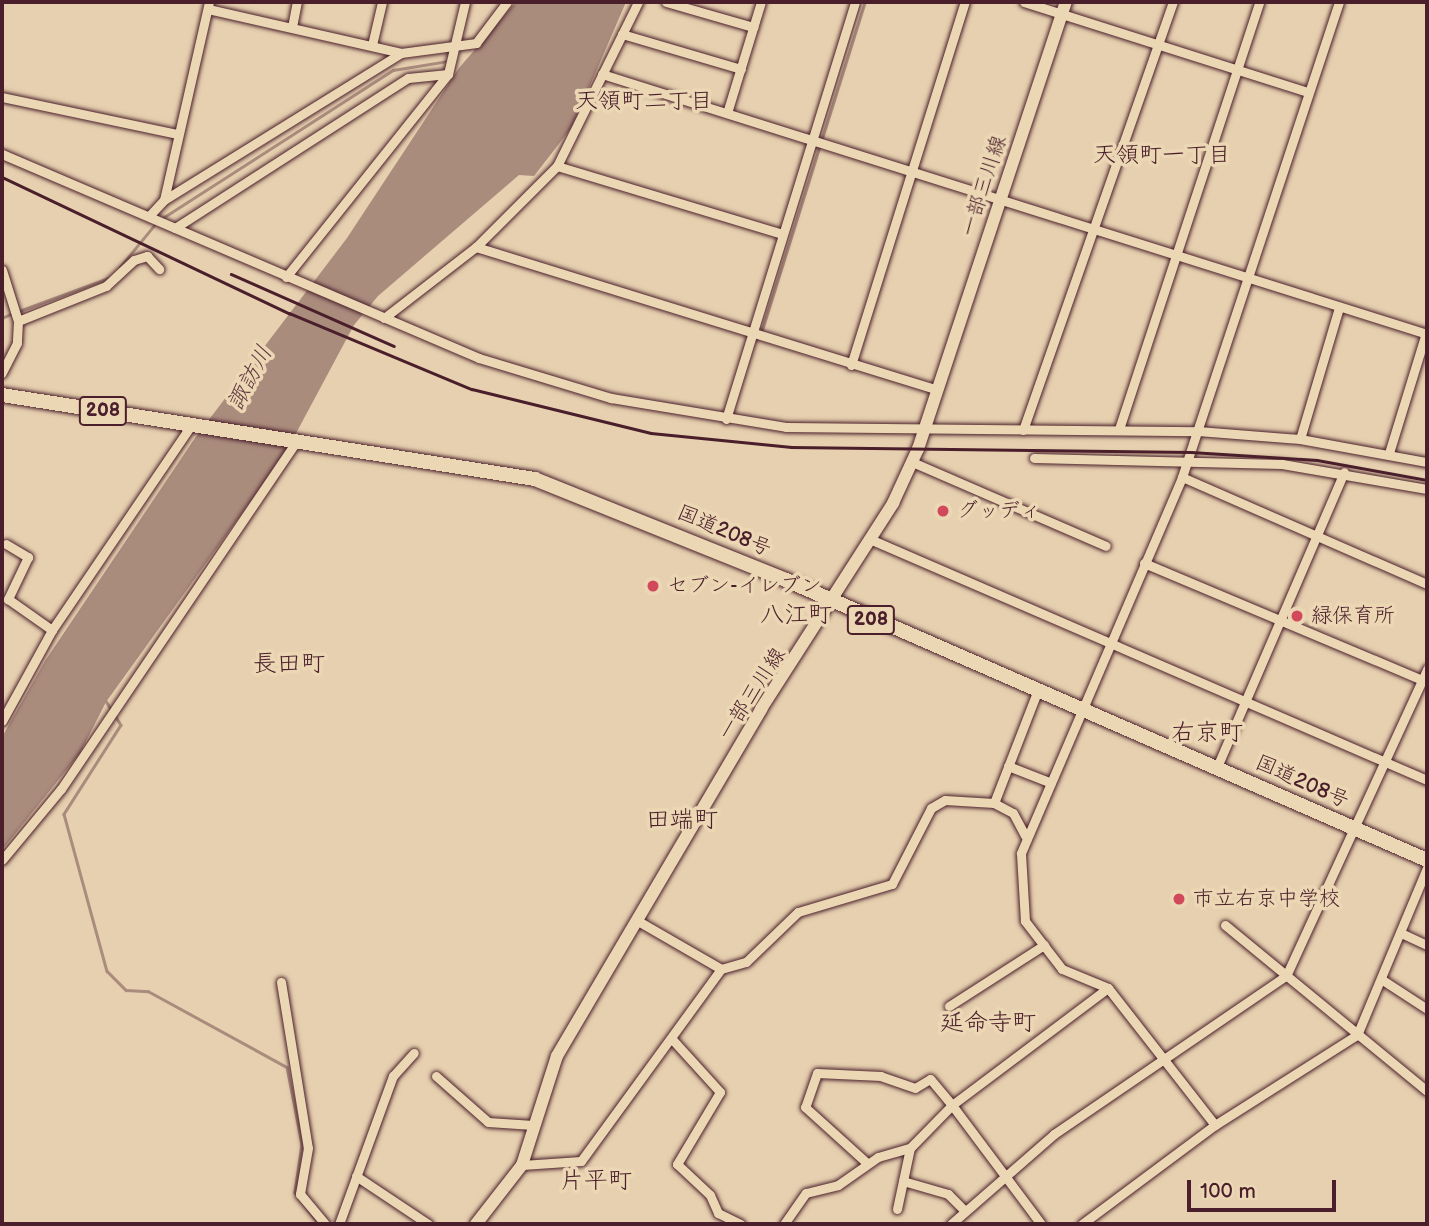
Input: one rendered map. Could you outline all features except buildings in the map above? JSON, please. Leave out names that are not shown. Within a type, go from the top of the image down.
[{"type":"highway","name":"国道208号","points":[[2,395],[535,479],[1217,767],[1427,860]]},
{"type":"main road","name":"一部三川線","points":[[476,1224],[522,1165],[557,1056],[761,709],[872,540],[912,462],[1063,7]]},
{"type":"street","points":[[292,27],[298,2]]},
{"type":"street","points":[[372,45],[382,2]]},
{"type":"street","points":[[286,277],[448,74],[465,2]]},
{"type":"street","points":[[149,216],[164,200],[401,53],[477,43],[507,2]]},
{"type":"street","points":[[384,318],[476,247],[557,166],[638,2]]},
{"type":"street","points":[[666,2],[753,27]]},
{"type":"street","points":[[727,113],[761,2]]},
{"type":"street","points":[[726,419],[855,2]]},
{"type":"street","points":[[851,365],[965,2]]},
{"type":"street","points":[[1024,2],[1063,7],[1158,44],[1308,92]]},
{"type":"street","points":[[1023,430],[1173,2]]},
{"type":"street","points":[[1119,429],[1174,254],[1259,2]]},
{"type":"street","points":[[1215,1125],[1166,1057],[1108,988],[1062,969],[1025,921],[1025,836],[1078,709],[1182,477],[1339,2]]},
{"type":"street","points":[[164,200],[209,5],[401,53]]},
{"type":"street","points":[[622,34],[741,69]]},
{"type":"street","points":[[175,228],[408,78],[448,74]]},
{"type":"street","points":[[602,74],[1427,334],[1389,453]]},
{"type":"street","points":[[2,97],[178,134]]},
{"type":"street","points":[[2,154],[384,318],[547,382],[726,419],[786,427],[1198,431],[1300,439],[1427,462]]},
{"type":"street","points":[[557,166],[782,234]]},
{"type":"street","points":[[476,247],[851,365],[936,389]]},
{"type":"street","points":[[18,321],[106,286],[134,260],[147,256],[159,269]]},
{"type":"street","points":[[2,270],[18,321],[17,343],[2,373]]},
{"type":"street","points":[[1300,439],[1339,307]]},
{"type":"street","points":[[2,721],[52,630],[198,425]]},
{"type":"street","points":[[2,860],[61,789],[294,440]]},
{"type":"street","points":[[1034,458],[1189,458],[1344,472],[1427,489]]},
{"type":"street","points":[[912,462],[1106,546]]},
{"type":"street","points":[[1217,767],[1283,621],[1344,472]]},
{"type":"street","points":[[1182,477],[1427,584]]},
{"type":"street","points":[[872,540],[1427,780]]},
{"type":"street","points":[[6,544],[28,557],[8,599],[52,630]]},
{"type":"street","points":[[1144,563],[1422,680]]},
{"type":"street","points":[[951,1224],[963,1209],[1005,1176],[1166,1057],[1286,976],[1351,827],[1427,669]]},
{"type":"street","points":[[994,803],[1037,692]]},
{"type":"street","points":[[1008,766],[1049,782]]},
{"type":"street","points":[[522,1165],[581,1161],[721,969],[746,962],[799,912],[892,884],[931,808],[945,800],[994,803],[1013,813],[1025,836]]},
{"type":"street","points":[[1082,1224],[1215,1125],[1357,1035],[1427,868]]},
{"type":"street","points":[[638,921],[721,969]]},
{"type":"street","points":[[1225,925],[1427,1091]]},
{"type":"street","points":[[1401,933],[1427,945]]},
{"type":"street","points":[[949,1006],[1044,945]]},
{"type":"street","points":[[1381,979],[1427,1009]]},
{"type":"street","points":[[281,982],[307,1148],[300,1194],[325,1224]]},
{"type":"street","points":[[784,1224],[806,1194],[838,1185],[867,1163],[910,1148],[952,1105],[1108,988]]},
{"type":"street","points":[[671,1038],[720,1092],[677,1164],[710,1195],[718,1213],[741,1224]]},
{"type":"street","points":[[339,1224],[393,1076],[414,1053]]},
{"type":"street","points":[[867,1163],[805,1107],[817,1073],[863,1073],[915,1088],[930,1079],[1041,1224]]},
{"type":"street","points":[[436,1076],[488,1122],[533,1125]]},
{"type":"street","points":[[897,1209],[910,1148]]},
{"type":"street","points":[[356,1176],[428,1224]]},
{"type":"street","points":[[903,1181],[948,1194],[963,1209]]},
{"type":"water","name":"諏訪川","points":[[516,2],[626,2],[572,127],[534,176],[519,175],[378,296],[354,325],[286,452],[106,702],[80,753],[2,850],[2,737],[45,661],[195,438],[347,238],[459,68]]},
{"type":"waterway","points":[[762,330],[865,2]]},
{"type":"waterway","points":[[161,219],[393,70],[448,61]]},
{"type":"waterway","points":[[120,267],[156,223]]},
{"type":"waterway","points":[[19,311],[108,278]]},
{"type":"waterway","points":[[2,318],[13,313]]},
{"type":"waterway","points":[[106,701],[121,725],[64,814],[107,971],[126,990],[148,991],[287,1067],[302,1144],[295,1192],[318,1222]]},
{"type":"railway","points":[[2,177],[289,313],[472,389],[651,433],[791,447],[1191,452],[1317,460],[1427,480]]},
{"type":"railway","points":[[231,274],[394,346]]},
{"type":"place","name":"グッディ","points":[[943,511]]},
{"type":"place","name":"セブン-イレブン","points":[[653,586]]},
{"type":"place","name":"緑保育所","points":[[1297,616]]},
{"type":"place","name":"市立右京中学校","points":[[1179,899]]},
{"type":"district","name":"天領町二丁目","points":[[644,101]]},
{"type":"district","name":"天領町一丁目","points":[[1162,155]]},
{"type":"district","name":"八江町","points":[[796,615]]},
{"type":"district","name":"長田町","points":[[289,664]]},
{"type":"district","name":"右京町","points":[[1207,733]]},
{"type":"district","name":"田端町","points":[[682,820]]},
{"type":"district","name":"延命寺町","points":[[988,1023]]},
{"type":"district","name":"片平町","points":[[596,1181]]}]
